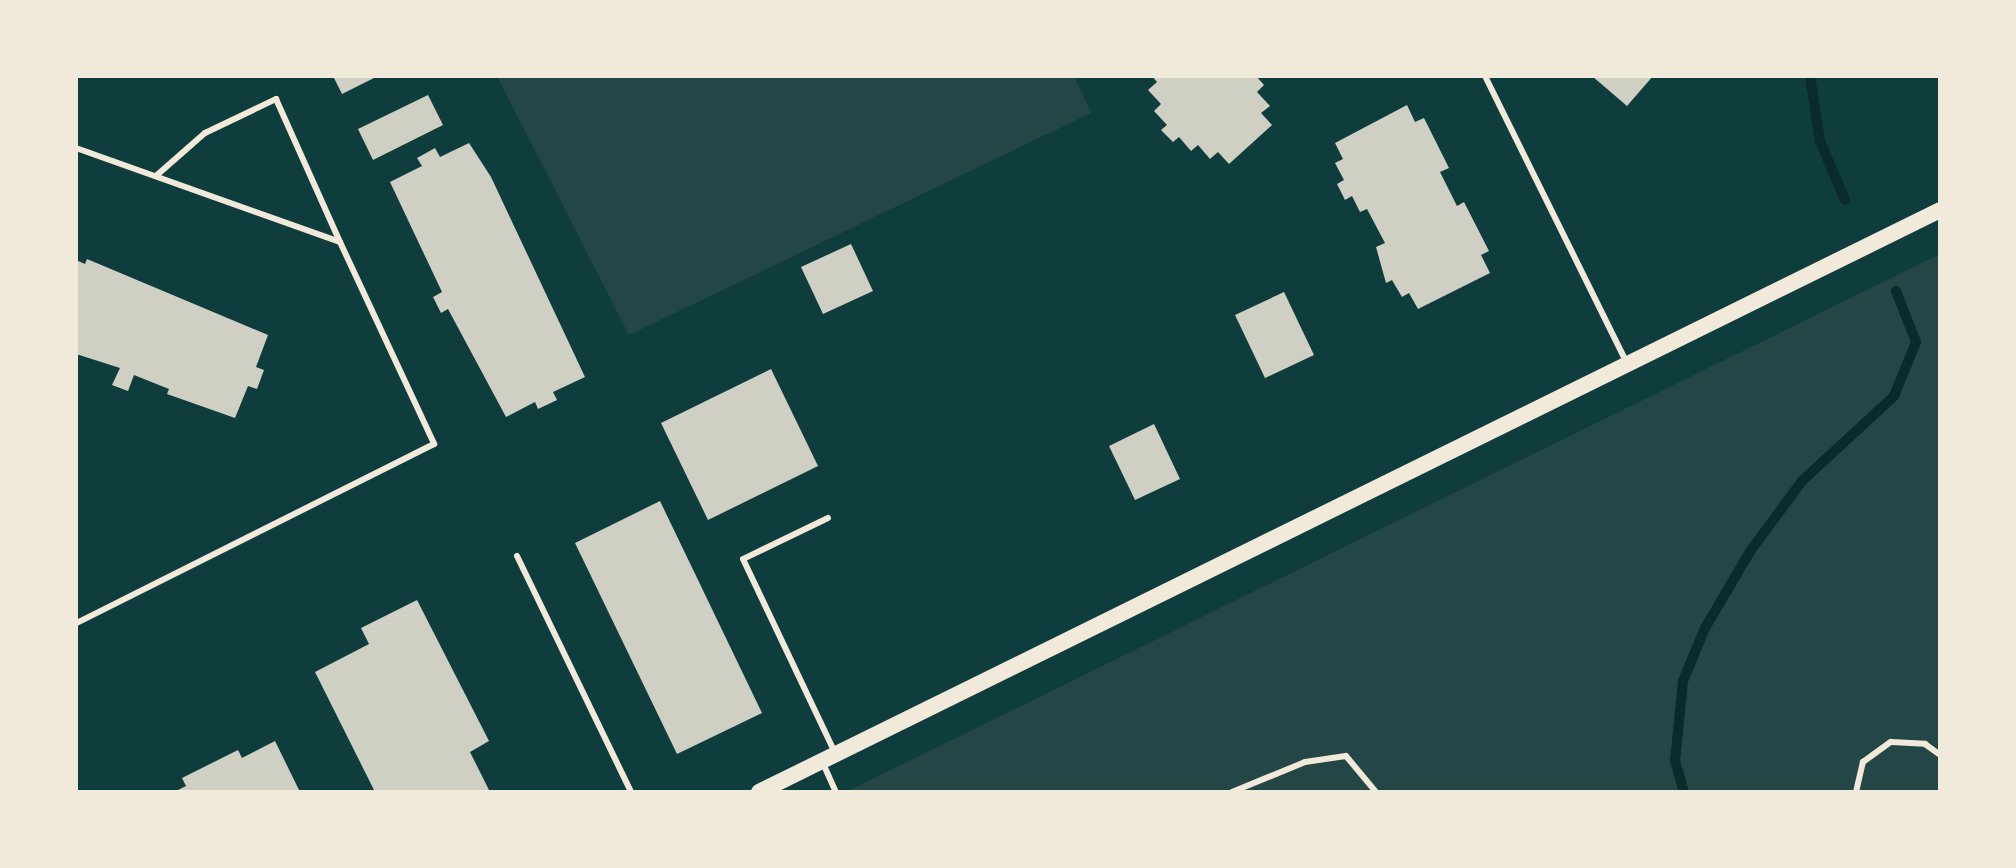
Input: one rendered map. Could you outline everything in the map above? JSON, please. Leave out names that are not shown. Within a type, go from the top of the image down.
[{"type":"main road","points":[[759,792],[1940,210]]},
{"type":"lane","points":[[1485,76],[1627,365]]},
{"type":"lane","points":[[76,623],[434,444],[276,99],[205,133],[157,175]]},
{"type":"lane","points":[[76,148],[340,242]]},
{"type":"lane","points":[[828,518],[743,559],[829,758],[836,792]]},
{"type":"lane","points":[[517,556],[631,792]]},
{"type":"lane","points":[[1856,792],[1863,762],[1891,742],[1916,742],[1940,755]]},
{"type":"lane","points":[[1232,792],[1305,762],[1346,756],[1376,792]]},
{"type":"shaded area","points":[[497,76],[1074,76],[1091,113],[629,335]]},
{"type":"shaded area","points":[[1940,254],[1940,792],[846,792]]},
{"type":"building","points":[[333,76],[378,76],[342,94]]},
{"type":"building","points":[[1152,76],[1256,76],[1264,85],[1257,92],[1270,106],[1261,113],[1272,125],[1229,164],[1218,152],[1210,159],[1198,145],[1191,151],[1179,137],[1173,142],[1161,130],[1167,125],[1154,111],[1161,104],[1148,90],[1157,82]]},
{"type":"building","points":[[1592,76],[1653,76],[1627,106]]},
{"type":"building","points":[[428,95],[443,125],[373,160],[358,129]]},
{"type":"building","points":[[1407,105],[1415,122],[1424,118],[1449,168],[1440,172],[1457,206],[1464,202],[1489,251],[1481,255],[1490,273],[1418,309],[1409,293],[1402,297],[1392,280],[1386,283],[1376,247],[1385,243],[1367,209],[1360,212],[1352,196],[1345,200],[1337,184],[1344,180],[1335,163],[1343,159],[1335,143]]},
{"type":"building","points":[[469,143],[491,177],[585,377],[553,392],[557,400],[538,409],[535,402],[506,417],[448,309],[441,313],[433,297],[442,292],[390,182],[422,166],[417,158],[435,148],[440,157]]},
{"type":"building","points":[[851,244],[873,291],[823,314],[801,267]]},
{"type":"building","points":[[87,259],[268,335],[256,367],[264,370],[257,389],[248,386],[235,418],[167,394],[169,389],[134,375],[128,391],[112,385],[120,368],[76,354],[76,260],[85,264]]},
{"type":"building","points":[[1284,292],[1314,355],[1265,378],[1235,315]]},
{"type":"building","points":[[771,369],[818,466],[708,520],[661,423]]},
{"type":"building","points":[[1154,424],[1180,479],[1135,500],[1109,446]]},
{"type":"building","points":[[660,501],[762,713],[677,754],[575,543]]},
{"type":"building","points":[[417,600],[489,741],[470,752],[490,792],[375,792],[315,672],[369,644],[361,628]]},
{"type":"building","points":[[275,741],[300,792],[174,792],[186,786],[182,778],[238,750],[242,758]]},
{"type":"waterway","points":[[1810,76],[1820,141],[1845,200]]},
{"type":"waterway","points":[[1684,792],[1675,761],[1683,681],[1705,628],[1751,550],[1802,481],[1894,396],[1916,342],[1896,291]]}]
